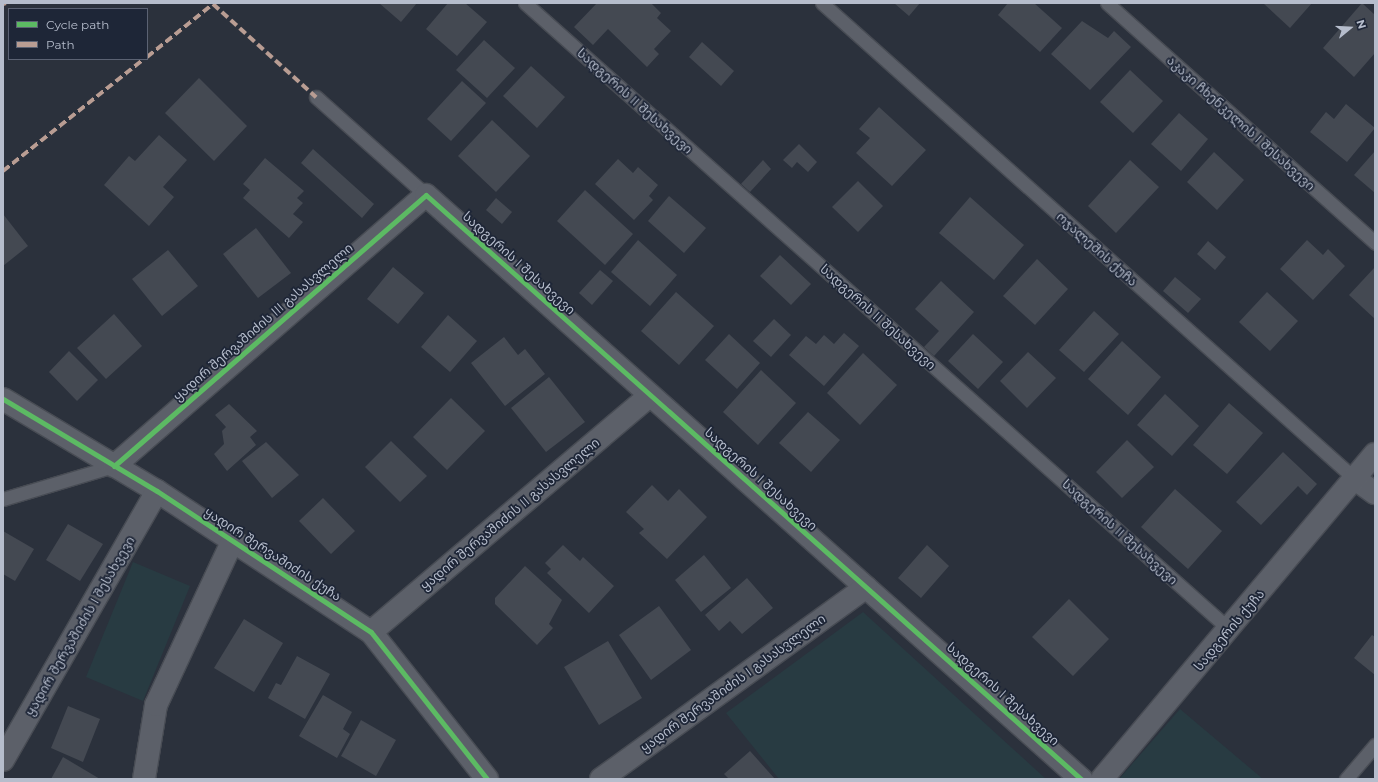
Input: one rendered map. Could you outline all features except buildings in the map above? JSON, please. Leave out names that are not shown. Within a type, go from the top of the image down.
[{"type":"street","name":"სადგერის I შესახვევი","points":[[426,195],[1081,779]]},
{"type":"street","name":"ყადირ შერვაშიძის III გასასვლელი","points":[[114,466],[426,195]]},
{"type":"street","name":"ყადირ შერვაშიძის II გასასვლელი","points":[[371,632],[650,395]]},
{"type":"street","name":"ყადირ შერვაშიძის ქუჩა","points":[[3,399],[157,491],[371,632],[487,779]]},
{"type":"street","name":"სადგერის ქუჩა","points":[[1102,779],[1230,630],[1375,454]]},
{"type":"street","name":"ოჯალეშის ქუჩა","points":[[1354,478],[1375,492]]},
{"type":"street","name":"ყადირ შერვაშიძის I შესახვევი","points":[[3,760],[157,491]]},
{"type":"street","points":[[144,779],[156,705],[233,540]]},
{"type":"street","name":"ყადირ შერვაშიძის I გასასვლელი","points":[[601,779],[866,587]]},
{"type":"lane","name":"სადგერის II შესახვევი","points":[[525,3],[1230,630]]},
{"type":"lane","name":"ოჯალეშის ქუჩა","points":[[822,3],[1354,478]]},
{"type":"lane","name":"აკაკი ჩხენკელის I შესახვევი","points":[[1107,3],[1375,243]]},
{"type":"lane","name":"სადგერის I შესახვევი","points":[[316,96],[426,195]]},
{"type":"lane","points":[[3,498],[114,466]]},
{"type":"lane","points":[[1346,779],[1375,745]]},
{"type":"shaded area","points":[[133,562],[190,586],[143,701],[86,677]]},
{"type":"shaded area","points":[[863,612],[1046,779],[779,779],[726,713]]},
{"type":"shaded area","points":[[1180,709],[1263,779],[1119,779]]},
{"type":"marked path","points":[[148,56],[213,4],[316,97]]},
{"type":"marked path","points":[[3,171],[143,60]]},
{"type":"cycle path","points":[[114,466],[426,195],[1081,779]]},
{"type":"cycle path","points":[[3,399],[157,491],[371,632],[487,779]]}]
